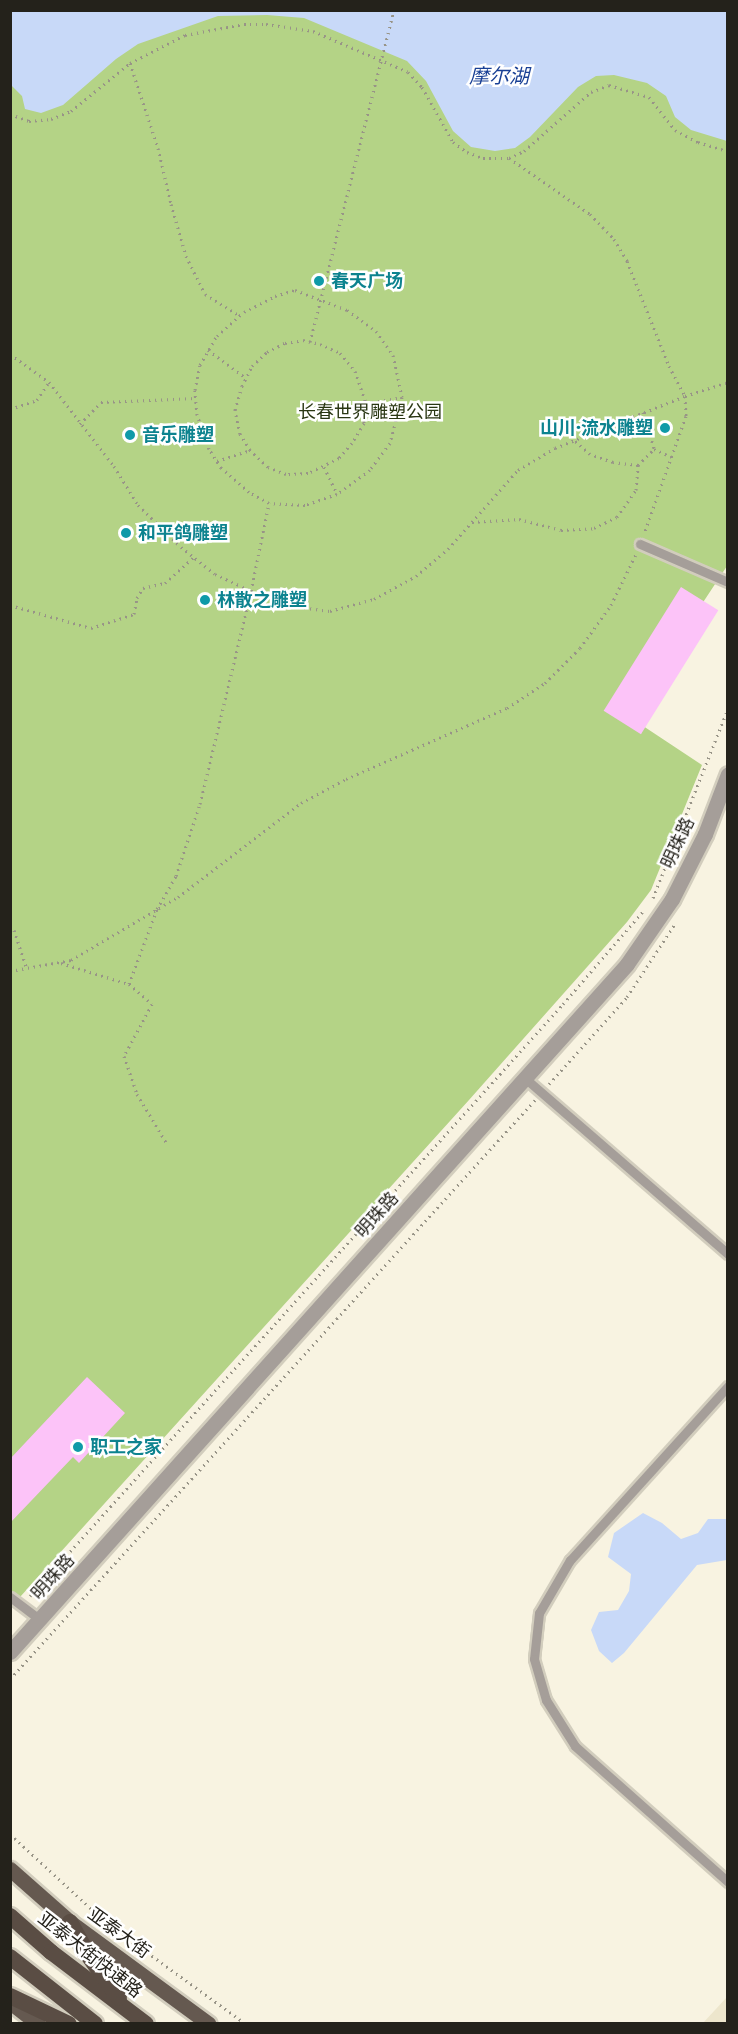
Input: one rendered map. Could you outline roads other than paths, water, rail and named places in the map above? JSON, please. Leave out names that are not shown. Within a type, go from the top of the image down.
[{"type":"highway","name":"亚泰大街快速路","points":[[10,1916],[51,1952],[146,2024]]},
{"type":"highway","points":[[70,1922],[88,1955],[129,2011]]},
{"type":"highway","points":[[10,1957],[95,2024]]},
{"type":"highway","points":[[10,1996],[69,2024]]},
{"type":"main road","name":"亚泰大街","points":[[10,1869],[70,1922],[209,2024]]},
{"type":"main road","points":[[10,2002],[38,2024]]},
{"type":"street","name":"明珠路","points":[[10,1652],[627,964],[672,899],[705,834],[728,774]]},
{"type":"lane","points":[[640,544],[728,582]]},
{"type":"lane","points":[[526,1079],[728,1254]]},
{"type":"lane","points":[[728,1386],[570,1560],[539,1613],[534,1659],[546,1700],[575,1746],[728,1882]]},
{"type":"lane","points":[[10,1597],[40,1620]]},
{"type":"water","name":"摩尔湖","points":[[10,11],[727,11],[727,141],[691,130],[675,117],[666,96],[647,83],[614,75],[596,76],[578,87],[530,137],[515,148],[495,151],[471,147],[453,131],[426,81],[407,61],[304,18],[267,15],[218,16],[138,44],[116,59],[63,105],[41,113],[25,109],[22,96],[11,85]]},
{"type":"water","points":[[643,1513],[662,1523],[681,1539],[698,1533],[708,1519],[727,1519],[727,1560],[697,1565],[624,1653],[612,1663],[599,1651],[591,1630],[599,1612],[618,1610],[629,1591],[631,1574],[608,1557],[614,1533]]},
{"type":"place","name":"春天广场","points":[[319,281]]},
{"type":"place","name":"山川·流水雕塑","points":[[665,428]]},
{"type":"place","name":"音乐雕塑","points":[[130,435]]},
{"type":"place","name":"和平鸽雕塑","points":[[126,533]]},
{"type":"place","name":"林散之雕塑","points":[[205,600]]},
{"type":"place","name":"职工之家","points":[[78,1447]]},
{"type":"park label","name":"长春世界雕塑公园","points":[[370,412]]}]
